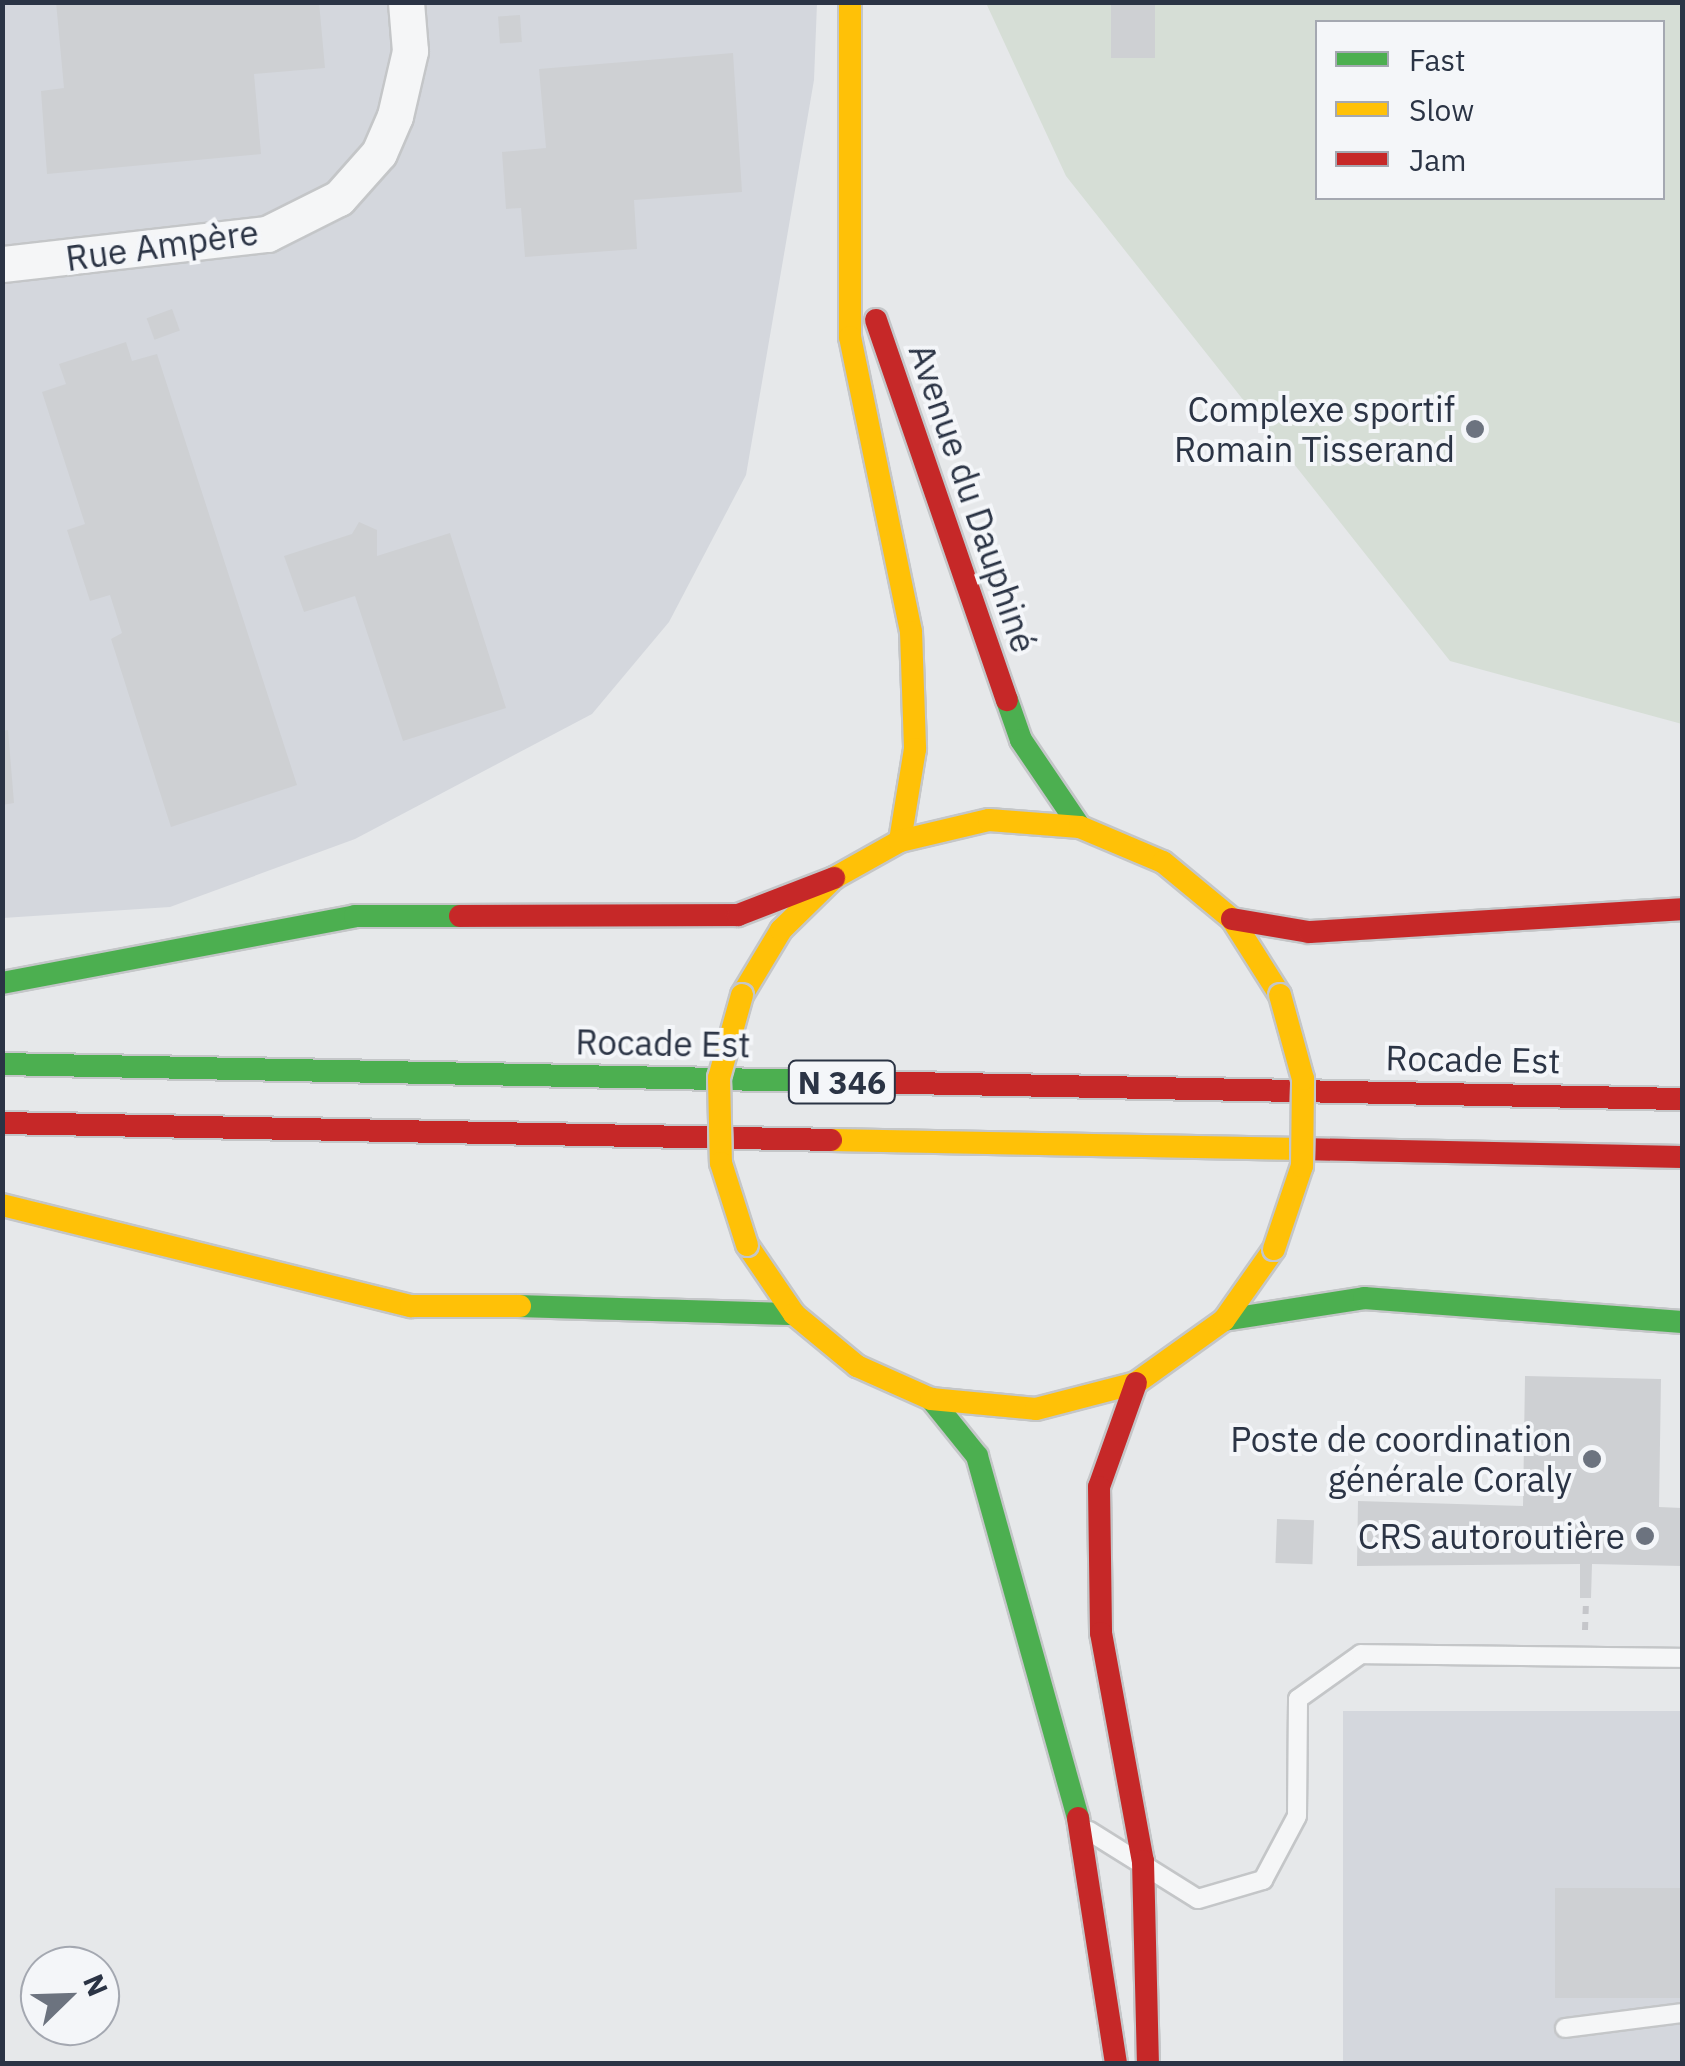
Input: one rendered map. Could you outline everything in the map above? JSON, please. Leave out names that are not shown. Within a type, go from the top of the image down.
[{"type":"main road","name":"Avenue du Dauphiné","points":[[850,2],[850,337],[911,632],[916,748],[900,841]]},
{"type":"main road","name":"Avenue du Dauphiné","points":[[850,172],[877,326],[963,590],[1022,740],[1080,828]]},
{"type":"main road","points":[[2,983],[355,916],[738,916],[834,878],[900,841],[989,820],[1080,828],[1162,862],[1232,919],[1280,994],[1303,1079],[1302,1166],[1274,1249],[1224,1320],[1136,1383],[1036,1409],[932,1399],[857,1366],[794,1314],[747,1245],[721,1163],[719,1078],[742,995],[780,930],[834,878]]},
{"type":"main road","points":[[1232,919],[1310,932],[1682,909]]},
{"type":"main road","name":"Rocade Est","points":[[2,1064],[1682,1099]]},
{"type":"main road","name":"N 346","points":[[2,1123],[1682,1158]]},
{"type":"main road","points":[[2,1205],[411,1306],[719,1306],[794,1314]]},
{"type":"main road","points":[[1224,1320],[1384,1298],[1682,1322]]},
{"type":"main road","points":[[1136,1383],[1099,1487],[1101,1633],[1143,1861],[1148,2064]]},
{"type":"main road","points":[[932,1399],[977,1456],[1080,1826],[1116,2064]]},
{"type":"street","name":"Rue Ampère","points":[[2,264],[266,234],[339,198],[379,153],[394,116],[410,51],[406,2]]},
{"type":"lane","points":[[1080,1826],[1143,1861],[1198,1899],[1263,1880],[1297,1816],[1298,1699],[1362,1654],[1682,1658]]},
{"type":"lane","points":[[1565,2028],[1682,2014]]},
{"type":"shaded area","points":[[3,3],[817,3],[814,80],[746,475],[669,622],[592,714],[355,839],[170,907],[3,918]]},
{"type":"shaded area","name":"Complexe sportif Romain Tisserand","points":[[986,3],[1682,3],[1682,724],[1450,661],[1066,176]]},
{"type":"shaded area","points":[[1343,1711],[1682,1711],[1682,2063],[1343,2063]]},
{"type":"building","points":[[56,2],[319,2],[325,68],[254,74],[261,154],[47,174],[41,91],[64,88]]},
{"type":"building","points":[[1111,2],[1155,2],[1155,58],[1111,58]]},
{"type":"building","points":[[520,15],[522,42],[500,43],[498,17]]},
{"type":"building","points":[[733,53],[742,192],[634,200],[637,249],[525,257],[521,208],[506,209],[502,152],[546,148],[539,69]]},
{"type":"building","points":[[172,309],[180,331],[154,340],[147,318]]},
{"type":"building","points":[[126,342],[132,361],[157,354],[297,785],[171,827],[111,639],[122,633],[110,595],[90,601],[67,530],[85,524],[42,392],[66,384],[59,364]]},
{"type":"building","points":[[359,522],[377,530],[377,556],[450,533],[506,708],[403,741],[355,596],[304,612],[284,556],[352,534]]},
{"type":"building","points":[[8,730],[14,803],[2,805],[2,731]]},
{"type":"building","points":[[1525,1376],[1661,1379],[1659,1507],[1682,1508],[1682,1566],[1592,1564],[1591,1598],[1580,1598],[1580,1564],[1357,1566],[1358,1501],[1523,1506]]},
{"type":"building","points":[[1277,1519],[1314,1520],[1312,1564],[1275,1563]]},
{"type":"building","points":[[1555,1888],[1682,1888],[1682,1998],[1555,1998]]},
{"type":"traffic: fast","points":[[1007,700],[1021,740],[1080,827]]},
{"type":"traffic: fast","points":[[2,983],[355,916],[460,916]]},
{"type":"traffic: fast","points":[[2,1064],[862,1082]]},
{"type":"traffic: fast","points":[[1224,1320],[1364,1298],[1682,1322]]},
{"type":"traffic: fast","points":[[520,1306],[794,1314]]},
{"type":"traffic: fast","points":[[931,1399],[977,1456],[1078,1818]]},
{"type":"traffic: slow","points":[[850,2],[850,337],[911,632],[915,749],[900,841]]},
{"type":"traffic: slow","points":[[742,995],[781,930],[834,878],[900,841],[989,820],[1080,827],[1163,862],[1232,919],[1280,995]]},
{"type":"traffic: slow","points":[[742,995],[719,1078],[721,1163],[747,1245]]},
{"type":"traffic: slow","points":[[1274,1249],[1302,1166],[1303,1079],[1280,995]]},
{"type":"traffic: slow","points":[[831,1140],[1301,1149]]},
{"type":"traffic: slow","points":[[2,1205],[411,1306],[520,1306]]},
{"type":"traffic: slow","points":[[747,1245],[794,1314],[857,1366],[931,1399],[1036,1409],[1136,1383],[1224,1320],[1274,1249]]},
{"type":"traffic: jam","points":[[876,320],[1007,700]]},
{"type":"traffic: jam","points":[[460,916],[738,915],[834,878]]},
{"type":"traffic: jam","points":[[1232,919],[1309,932],[1682,909]]},
{"type":"traffic: jam","points":[[862,1082],[1682,1099]]},
{"type":"traffic: jam","points":[[2,1123],[831,1140]]},
{"type":"traffic: jam","points":[[1301,1149],[1682,1157]]},
{"type":"traffic: jam","points":[[1136,1383],[1099,1487],[1101,1633],[1143,1861],[1148,2064]]},
{"type":"traffic: jam","points":[[1078,1818],[1116,2064]]},
{"type":"place","name":"Complexe sportif Romain Tisserand","points":[[1475,429]]},
{"type":"place","name":"Poste de coordination générale Coraly","points":[[1592,1459]]},
{"type":"place","name":"CRS autoroutière","points":[[1645,1536]]}]
